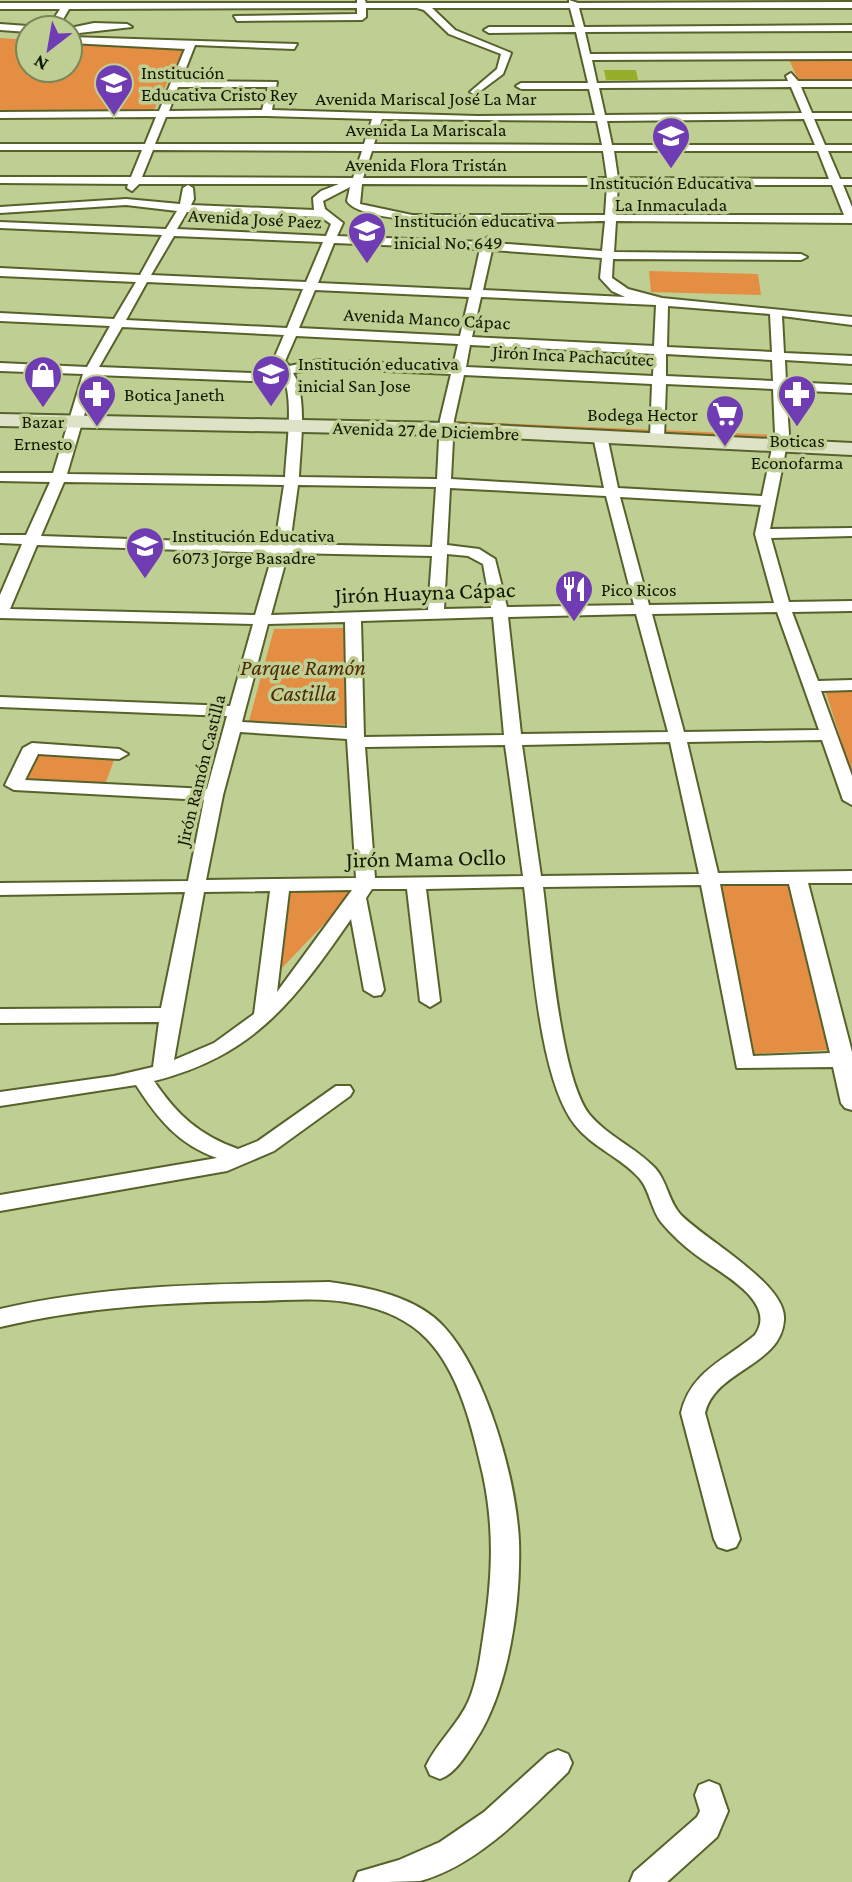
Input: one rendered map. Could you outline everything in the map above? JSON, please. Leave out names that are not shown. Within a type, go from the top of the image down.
[{"type":"street","points":[[3,0],[0,6],[221,2],[847,3],[852,17]]},
{"type":"street","points":[[236,18],[362,17],[360,2]]},
{"type":"street","points":[[574,2],[608,148],[613,182],[608,219],[606,278],[610,285],[623,292],[662,302]]},
{"type":"street","points":[[378,116],[357,181],[354,201],[356,206],[400,217],[852,218],[777,42],[763,2]]},
{"type":"street","points":[[407,4],[427,8],[452,32],[506,53],[507,62],[502,71],[475,92]]},
{"type":"street","points":[[40,14],[46,5]]},
{"type":"street","points":[[62,14],[67,5]]},
{"type":"street","points":[[84,28],[127,27]]},
{"type":"street","points":[[586,57],[777,42],[852,28]]},
{"type":"street","points":[[489,30],[580,30],[777,42],[852,56]]},
{"type":"street","points":[[84,40],[294,46]]},
{"type":"street","points":[[126,202],[191,44]]},
{"type":"street","points":[[175,84],[274,84],[265,113]]},
{"type":"street","points":[[521,86],[852,84]]},
{"type":"street","name":"Avenida Mariscal José La Mar","points":[[0,115],[265,113],[477,119],[852,116]]},
{"type":"street","name":"Avenida La Mariscala","points":[[0,147],[852,148]]},
{"type":"street","name":"Avenida Flora Tristán","points":[[0,180],[852,182]]},
{"type":"street","points":[[163,180],[188,188],[216,180]]},
{"type":"street","points":[[331,239],[337,223],[316,206],[320,196],[357,181]]},
{"type":"street","points":[[0,613],[34,540],[59,477],[90,372],[115,323],[183,208],[190,193],[188,188]]},
{"type":"street","points":[[0,210],[126,202],[183,208],[325,214]]},
{"type":"street","points":[[4,227],[35,208]]},
{"type":"street","points":[[400,217],[398,222],[408,229],[487,243],[447,425],[436,614]]},
{"type":"street","name":"Avenida José Paez","points":[[4,227],[487,243],[606,255],[801,257]]},
{"type":"street","name":"Jirón Ramón Castilla","points":[[152,1075],[170,1015],[214,795],[282,546],[292,480],[295,422],[292,381],[279,361],[331,239]]},
{"type":"street","points":[[0,266],[144,276]]},
{"type":"street","points":[[0,272],[310,283],[662,302],[776,311],[852,321]]},
{"type":"street","points":[[540,297],[569,292],[606,278]]},
{"type":"street","points":[[656,433],[662,302]]},
{"type":"street","points":[[776,311],[781,439],[762,534],[783,607],[849,779],[852,800]]},
{"type":"street","name":"Avenida Manco Cápac","points":[[0,317],[852,360]]},
{"type":"street","name":"Jirón Inca Pachacútec","points":[[0,367],[251,377],[319,363],[852,388]]},
{"type":"street","name":"Avenida 27 de Diciembre","points":[[0,413],[77,418]]},
{"type":"street","name":"Avenida 27 de Diciembre","points":[[0,420],[77,418],[447,425],[781,439],[852,438]]},
{"type":"street","name":"Avenida 27 de Diciembre","points":[[538,428],[600,436],[656,433]]},
{"type":"street","points":[[600,436],[611,492],[678,737],[711,879],[744,1063],[846,1060]]},
{"type":"street","name":"Avenida 27 de Diciembre","points":[[781,439],[852,449]]},
{"type":"street","points":[[0,477],[443,483],[768,501]]},
{"type":"street","points":[[762,534],[852,533]]},
{"type":"street","points":[[0,539],[282,546],[418,553],[438,549],[478,554],[490,562],[500,612],[513,740],[558,1065],[573,1106],[584,1122],[650,1176],[664,1210],[696,1243],[725,1261],[762,1296],[773,1316],[770,1332],[756,1349],[701,1384],[693,1400],[693,1413],[727,1539]]},
{"type":"street","name":"Jirón Huayna Cápac","points":[[0,613],[262,620],[500,612],[852,606]]},
{"type":"street","points":[[354,616],[361,890],[374,990]]},
{"type":"street","points":[[812,686],[852,685]]},
{"type":"street","points":[[0,702],[234,719],[356,738],[513,740],[830,735]]},
{"type":"street","points":[[119,754],[32,748],[14,785],[214,795]]},
{"type":"street","name":"Jirón Mama Ocllo","points":[[0,889],[280,885],[361,890],[416,883],[852,877]]},
{"type":"street","points":[[797,878],[846,1060],[852,1103]]},
{"type":"street","points":[[416,883],[430,1001]]},
{"type":"street","points":[[264,1016],[280,885]]},
{"type":"street","points":[[0,1099],[152,1075],[207,1057],[242,1035],[280,1001],[361,890]]},
{"type":"street","points":[[0,1016],[170,1015]]},
{"type":"street","points":[[152,1075],[175,1128],[205,1147],[238,1157]]},
{"type":"street","points":[[0,1203],[143,1181],[219,1166],[266,1146],[343,1091]]},
{"type":"street","points":[[0,1318],[47,1306],[113,1296],[329,1291],[365,1295],[403,1311],[436,1333],[463,1375],[479,1418],[494,1474],[506,1541],[495,1645],[484,1699],[465,1734],[440,1766]]},
{"type":"street","points":[[369,1882],[400,1876],[453,1852],[497,1823],[558,1763]]},
{"type":"street","points":[[645,1882],[707,1827],[714,1811],[709,1795]]},
{"type":"green space","points":[[0,38],[14,39],[14,84],[84,84],[84,43],[184,48],[153,112],[0,112]]},
{"type":"green space","points":[[788,57],[852,57],[852,82],[799,82]]},
{"type":"green space","points":[[649,271],[758,274],[761,295],[651,292]]},
{"type":"green space","points":[[451,421],[777,435],[775,443],[450,428]]},
{"type":"green space","name":"Parque Ramón Castilla","points":[[347,628],[345,725],[249,721],[274,629]]},
{"type":"green space","points":[[825,690],[852,690],[852,771],[851,771]]},
{"type":"green space","points":[[35,751],[116,755],[104,787],[22,782]]},
{"type":"green space","points":[[717,884],[790,884],[828,1050],[752,1054]]},
{"type":"green space","points":[[347,889],[349,898],[279,971],[286,890]]},
{"type":"building","points":[[604,70],[636,70],[638,80],[606,80]]},
{"type":"place","name":"Institución Educativa Cristo Rey","points":[[114,117]]},
{"type":"place","name":"Institución Educativa La Inmaculada","points":[[671,170]]},
{"type":"place","name":"Institución educativa inicial No. 649","points":[[367,265]]},
{"type":"place","name":"Institución educativa inicial San Jose","points":[[271,408]]},
{"type":"place","name":"Bazar Ernesto","points":[[43,409]]},
{"type":"place","name":"Botica Janeth","points":[[97,428]]},
{"type":"place","name":"Boticas Econofarma","points":[[797,428]]},
{"type":"place","name":"Bodega Hector","points":[[725,448]]},
{"type":"place","name":"Institución Educativa 6073 Jorge Basadre","points":[[145,580]]},
{"type":"place","name":"Pico Ricos","points":[[574,623]]}]
